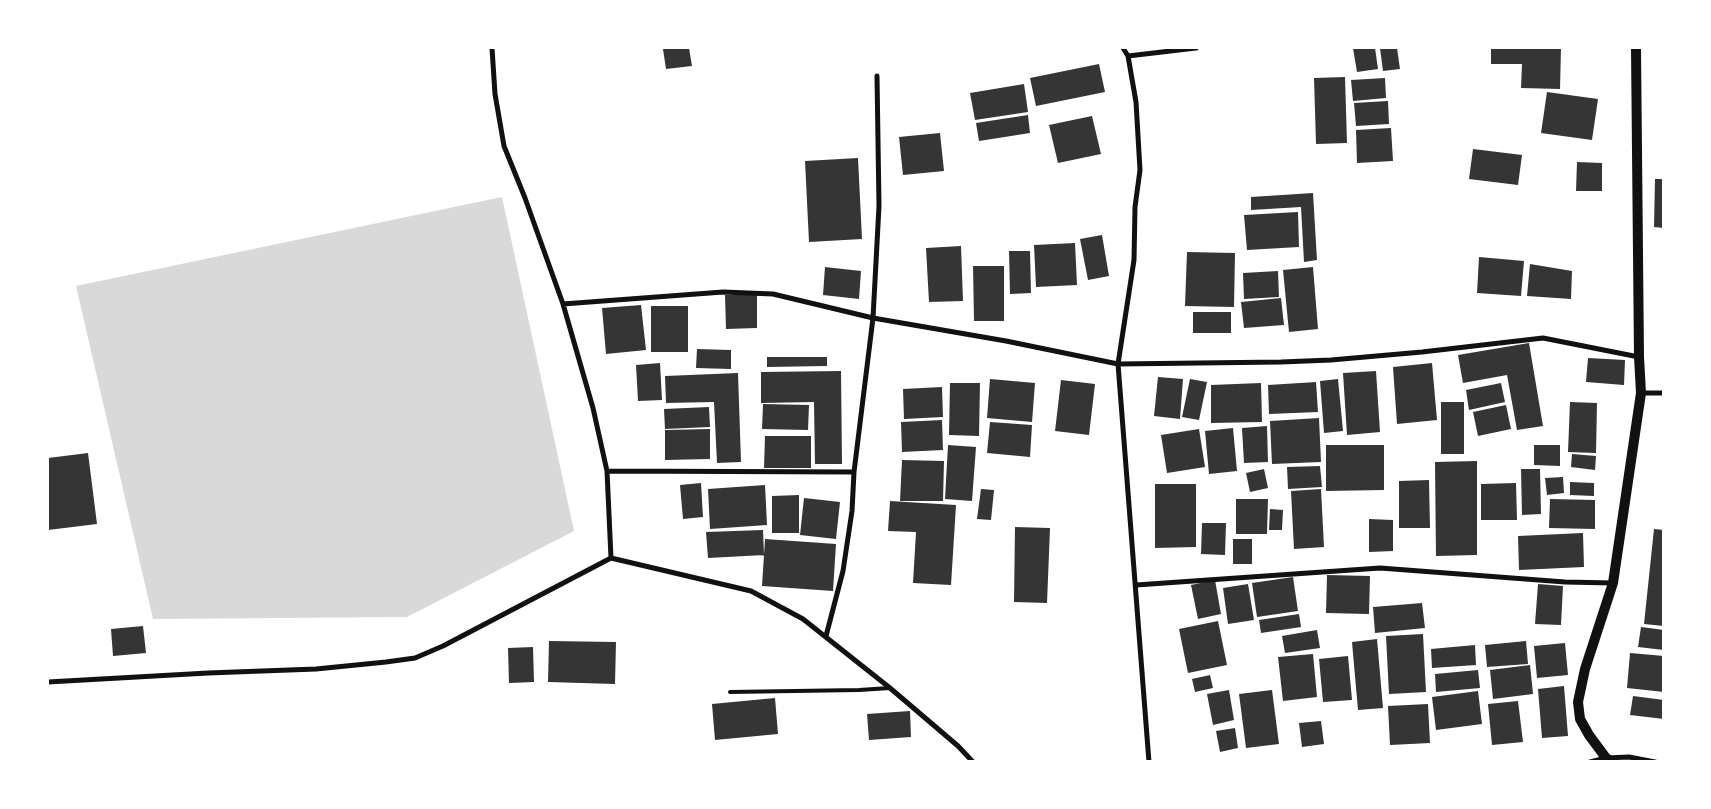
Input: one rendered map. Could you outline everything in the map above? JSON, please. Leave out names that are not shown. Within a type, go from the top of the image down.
[{"type":"main road","points":[[1609,760],[1589,736],[1580,719],[1578,702],[1584,668],[1613,583],[1641,393],[1636,48]]},
{"type":"street","points":[[492,48],[494,94],[504,146],[563,304],[593,408],[607,471],[611,558]]},
{"type":"street","points":[[1123,48],[1128,56],[1136,102],[1140,170],[1135,207],[1134,260],[1118,364],[1149,762]]},
{"type":"street","points":[[1128,56],[1196,48]]},
{"type":"street","points":[[826,636],[844,571],[873,318],[879,206],[877,76]]},
{"type":"street","points":[[563,304],[723,292],[773,294],[873,318],[1118,364],[1331,360],[1543,338],[1639,357]]},
{"type":"street","points":[[1641,393],[1664,393]]},
{"type":"street","points":[[607,471],[854,472]]},
{"type":"street","points":[[48,682],[316,669],[415,658],[443,646],[611,558],[751,591],[804,619],[890,688],[958,746],[973,762]]},
{"type":"street","points":[[1136,585],[1380,568],[1565,582],[1613,583]]},
{"type":"street","points":[[1590,762],[1629,757],[1654,762]]},
{"type":"lane","points":[[730,692],[890,688]]},
{"type":"shaded area","points":[[502,197],[574,531],[407,617],[153,619],[76,286]]},
{"type":"building","points":[[689,48],[692,66],[666,69],[663,49]]},
{"type":"building","points":[[1353,48],[1375,48],[1378,69],[1357,72]]},
{"type":"building","points":[[1380,48],[1397,48],[1400,69],[1383,71]]},
{"type":"building","points":[[1491,48],[1561,48],[1560,89],[1521,88],[1522,64],[1491,64]]},
{"type":"building","points":[[1099,64],[1105,92],[1036,106],[1030,78]]},
{"type":"building","points":[[1345,77],[1347,143],[1316,144],[1314,78]]},
{"type":"building","points":[[1385,78],[1386,98],[1353,101],[1351,80]]},
{"type":"building","points":[[1024,84],[1028,112],[975,120],[970,93]]},
{"type":"building","points":[[1547,92],[1598,99],[1592,140],[1541,133]]},
{"type":"building","points":[[1388,101],[1389,124],[1356,126],[1354,103]]},
{"type":"building","points":[[1028,115],[1030,133],[979,141],[976,123]]},
{"type":"building","points":[[1092,116],[1101,154],[1058,163],[1049,125]]},
{"type":"building","points":[[1391,128],[1393,161],[1357,163],[1356,130]]},
{"type":"building","points":[[940,133],[944,171],[903,175],[899,137]]},
{"type":"building","points":[[1473,149],[1522,155],[1518,185],[1469,179]]},
{"type":"building","points":[[858,158],[862,239],[809,242],[805,161]]},
{"type":"building","points":[[1577,162],[1602,163],[1602,191],[1576,191]]},
{"type":"building","points":[[1655,179],[1664,179],[1664,228],[1654,227]]},
{"type":"building","points":[[1313,193],[1317,260],[1304,262],[1301,207],[1251,210],[1251,197]]},
{"type":"building","points":[[1298,212],[1299,247],[1247,250],[1244,215]]},
{"type":"building","points":[[1102,235],[1109,276],[1088,280],[1080,239]]},
{"type":"building","points":[[1075,243],[1077,285],[1036,287],[1034,245]]},
{"type":"building","points":[[961,246],[963,301],[929,302],[926,248]]},
{"type":"building","points":[[1009,251],[1030,251],[1031,293],[1010,294]]},
{"type":"building","points":[[1187,252],[1235,253],[1234,307],[1185,306]]},
{"type":"building","points":[[1479,257],[1524,261],[1521,296],[1477,293]]},
{"type":"building","points":[[1530,264],[1572,271],[1571,299],[1527,296]]},
{"type":"building","points":[[973,266],[1004,266],[1004,321],[974,321]]},
{"type":"building","points":[[825,267],[861,271],[859,299],[823,295]]},
{"type":"building","points":[[1313,267],[1318,329],[1289,332],[1283,270]]},
{"type":"building","points":[[1278,271],[1279,297],[1244,299],[1243,273]]},
{"type":"building","points":[[757,294],[757,328],[726,329],[725,295]]},
{"type":"building","points":[[1281,298],[1284,325],[1244,328],[1241,302]]},
{"type":"building","points":[[641,305],[646,350],[606,354],[602,308]]},
{"type":"building","points":[[651,306],[688,306],[688,352],[651,352]]},
{"type":"building","points":[[1193,312],[1231,312],[1231,333],[1193,333]]},
{"type":"building","points":[[1529,343],[1543,426],[1517,430],[1507,375],[1463,383],[1458,355]]},
{"type":"building","points":[[697,349],[731,350],[731,369],[696,368]]},
{"type":"building","points":[[767,357],[827,357],[827,366],[767,367]]},
{"type":"building","points":[[1588,358],[1625,360],[1624,385],[1586,382]]},
{"type":"building","points":[[660,363],[662,400],[638,401],[636,365]]},
{"type":"building","points":[[1432,363],[1437,420],[1397,424],[1393,367]]},
{"type":"building","points":[[841,371],[842,464],[815,464],[814,402],[761,403],[761,372]]},
{"type":"building","points":[[1376,371],[1380,432],[1347,435],[1343,373]]},
{"type":"building","points":[[738,373],[741,462],[717,463],[714,402],[666,403],[665,376]]},
{"type":"building","points":[[1158,377],[1183,379],[1180,419],[1154,416]]},
{"type":"building","points":[[990,379],[1035,383],[1032,422],[987,418]]},
{"type":"building","points":[[1190,379],[1207,382],[1199,420],[1182,417]]},
{"type":"building","points":[[1338,379],[1343,431],[1324,433],[1320,381]]},
{"type":"building","points":[[1061,380],[1095,384],[1089,435],[1055,431]]},
{"type":"building","points":[[1316,382],[1318,412],[1269,414],[1268,385]]},
{"type":"building","points":[[950,383],[980,383],[979,436],[949,435]]},
{"type":"building","points":[[1261,383],[1262,422],[1211,423],[1211,385]]},
{"type":"building","points":[[1501,383],[1505,402],[1469,410],[1466,390]]},
{"type":"building","points":[[942,387],[943,417],[904,419],[903,389]]},
{"type":"building","points":[[1441,402],[1464,402],[1464,454],[1441,454]]},
{"type":"building","points":[[1570,402],[1597,403],[1596,453],[1568,452]]},
{"type":"building","points":[[763,404],[809,405],[808,430],[762,429]]},
{"type":"building","points":[[1506,405],[1511,429],[1478,436],[1473,412]]},
{"type":"building","points":[[709,407],[710,427],[665,429],[664,409]]},
{"type":"building","points":[[1319,418],[1321,462],[1272,464],[1270,421]]},
{"type":"building","points":[[942,420],[943,450],[902,452],[901,422]]},
{"type":"building","points":[[990,422],[1032,425],[1030,457],[987,453]]},
{"type":"building","points":[[1267,426],[1268,462],[1244,463],[1242,428]]},
{"type":"building","points":[[1233,428],[1237,471],[1209,474],[1205,431]]},
{"type":"building","points":[[710,429],[710,459],[665,460],[665,430]]},
{"type":"building","points":[[1199,429],[1205,467],[1167,473],[1161,435]]},
{"type":"building","points":[[765,436],[811,436],[811,468],[764,468]]},
{"type":"building","points":[[948,445],[976,447],[972,501],[945,499]]},
{"type":"building","points":[[1326,445],[1384,445],[1384,490],[1326,491]]},
{"type":"building","points":[[1534,445],[1560,445],[1560,466],[1534,465]]},
{"type":"building","points":[[88,453],[97,524],[48,530],[48,458]]},
{"type":"building","points":[[1572,454],[1596,456],[1595,470],[1571,467]]},
{"type":"building","points":[[902,460],[944,461],[943,501],[900,501]]},
{"type":"building","points":[[1477,461],[1477,555],[1436,556],[1435,462]]},
{"type":"building","points":[[1320,466],[1322,487],[1288,489],[1287,467]]},
{"type":"building","points":[[1264,469],[1268,488],[1250,492],[1246,473]]},
{"type":"building","points":[[1521,469],[1540,469],[1541,514],[1522,515]]},
{"type":"building","points":[[1563,477],[1564,493],[1547,495],[1545,478]]},
{"type":"building","points":[[1429,480],[1430,528],[1399,528],[1399,481]]},
{"type":"building","points":[[1570,482],[1594,483],[1594,496],[1570,495]]},
{"type":"building","points":[[701,483],[703,517],[683,519],[680,485]]},
{"type":"building","points":[[1516,483],[1517,520],[1481,520],[1481,484]]},
{"type":"building","points":[[1155,484],[1196,484],[1196,547],[1155,548]]},
{"type":"building","points":[[765,485],[767,525],[710,529],[708,489]]},
{"type":"building","points":[[981,489],[994,490],[991,520],[977,519]]},
{"type":"building","points":[[1321,489],[1324,547],[1294,549],[1291,491]]},
{"type":"building","points":[[799,495],[799,533],[772,533],[772,496]]},
{"type":"building","points":[[804,498],[840,502],[836,539],[800,535]]},
{"type":"building","points":[[1236,499],[1268,499],[1267,534],[1236,534]]},
{"type":"building","points":[[1550,499],[1595,500],[1595,529],[1549,528]]},
{"type":"building","points":[[890,501],[956,505],[951,585],[913,583],[916,532],[888,531]]},
{"type":"building","points":[[1270,509],[1283,510],[1282,530],[1269,530]]},
{"type":"building","points":[[1369,519],[1393,520],[1393,551],[1369,552]]},
{"type":"building","points":[[1202,523],[1226,523],[1225,555],[1201,554]]},
{"type":"building","points":[[1015,527],[1050,528],[1047,603],[1014,602]]},
{"type":"building","points":[[1654,529],[1664,530],[1664,626],[1644,624]]},
{"type":"building","points":[[763,530],[764,555],[708,558],[706,532]]},
{"type":"building","points":[[1583,533],[1584,567],[1519,570],[1518,536]]},
{"type":"building","points":[[765,539],[836,544],[833,591],[762,586]]},
{"type":"building","points":[[1233,539],[1252,539],[1252,564],[1233,564]]},
{"type":"building","points":[[1327,575],[1370,576],[1369,614],[1326,613]]},
{"type":"building","points":[[1293,577],[1298,611],[1257,617],[1252,583]]},
{"type":"building","points":[[1215,580],[1221,614],[1198,619],[1191,585]]},
{"type":"building","points":[[1248,584],[1254,620],[1228,624],[1223,588]]},
{"type":"building","points":[[1538,584],[1563,586],[1561,625],[1535,624]]},
{"type":"building","points":[[1422,603],[1425,628],[1375,633],[1373,607]]},
{"type":"building","points":[[1299,614],[1301,627],[1261,633],[1259,620]]},
{"type":"building","points":[[1218,621],[1227,665],[1188,673],[1179,629]]},
{"type":"building","points":[[143,626],[146,653],[113,656],[111,629]]},
{"type":"building","points":[[1641,627],[1664,630],[1664,650],[1638,647]]},
{"type":"building","points":[[1317,630],[1320,648],[1285,653],[1282,636]]},
{"type":"building","points":[[1423,634],[1426,692],[1389,694],[1386,636]]},
{"type":"building","points":[[1377,639],[1383,708],[1358,710],[1352,642]]},
{"type":"building","points":[[549,641],[616,642],[615,684],[548,682]]},
{"type":"building","points":[[1526,641],[1528,664],[1487,667],[1485,645]]},
{"type":"building","points":[[1565,643],[1568,675],[1537,678],[1534,646]]},
{"type":"building","points":[[1475,645],[1476,665],[1432,668],[1431,649]]},
{"type":"building","points":[[533,647],[534,682],[509,683],[508,648]]},
{"type":"building","points":[[1630,653],[1664,656],[1664,692],[1627,688]]},
{"type":"building","points":[[1313,654],[1317,697],[1283,701],[1278,657]]},
{"type":"building","points":[[1348,656],[1352,700],[1323,702],[1319,659]]},
{"type":"building","points":[[1530,665],[1533,694],[1493,699],[1490,670]]},
{"type":"building","points":[[1478,670],[1480,688],[1436,692],[1435,674]]},
{"type":"building","points":[[1210,675],[1213,688],[1195,692],[1192,679]]},
{"type":"building","points":[[1564,686],[1568,736],[1542,738],[1538,689]]},
{"type":"building","points":[[1229,690],[1234,720],[1213,725],[1207,694]]},
{"type":"building","points":[[1272,690],[1279,744],[1246,748],[1239,694]]},
{"type":"building","points":[[1478,691],[1482,724],[1436,730],[1432,697]]},
{"type":"building","points":[[1633,696],[1664,700],[1664,719],[1630,715]]},
{"type":"building","points":[[775,698],[778,734],[715,740],[712,704]]},
{"type":"building","points":[[1518,701],[1523,742],[1492,745],[1488,704]]},
{"type":"building","points":[[1428,704],[1430,743],[1390,745],[1388,706]]},
{"type":"building","points":[[910,711],[911,737],[869,740],[867,714]]},
{"type":"building","points":[[1321,721],[1324,744],[1302,747],[1299,723]]},
{"type":"building","points":[[1235,728],[1238,748],[1220,752],[1216,731]]}]
